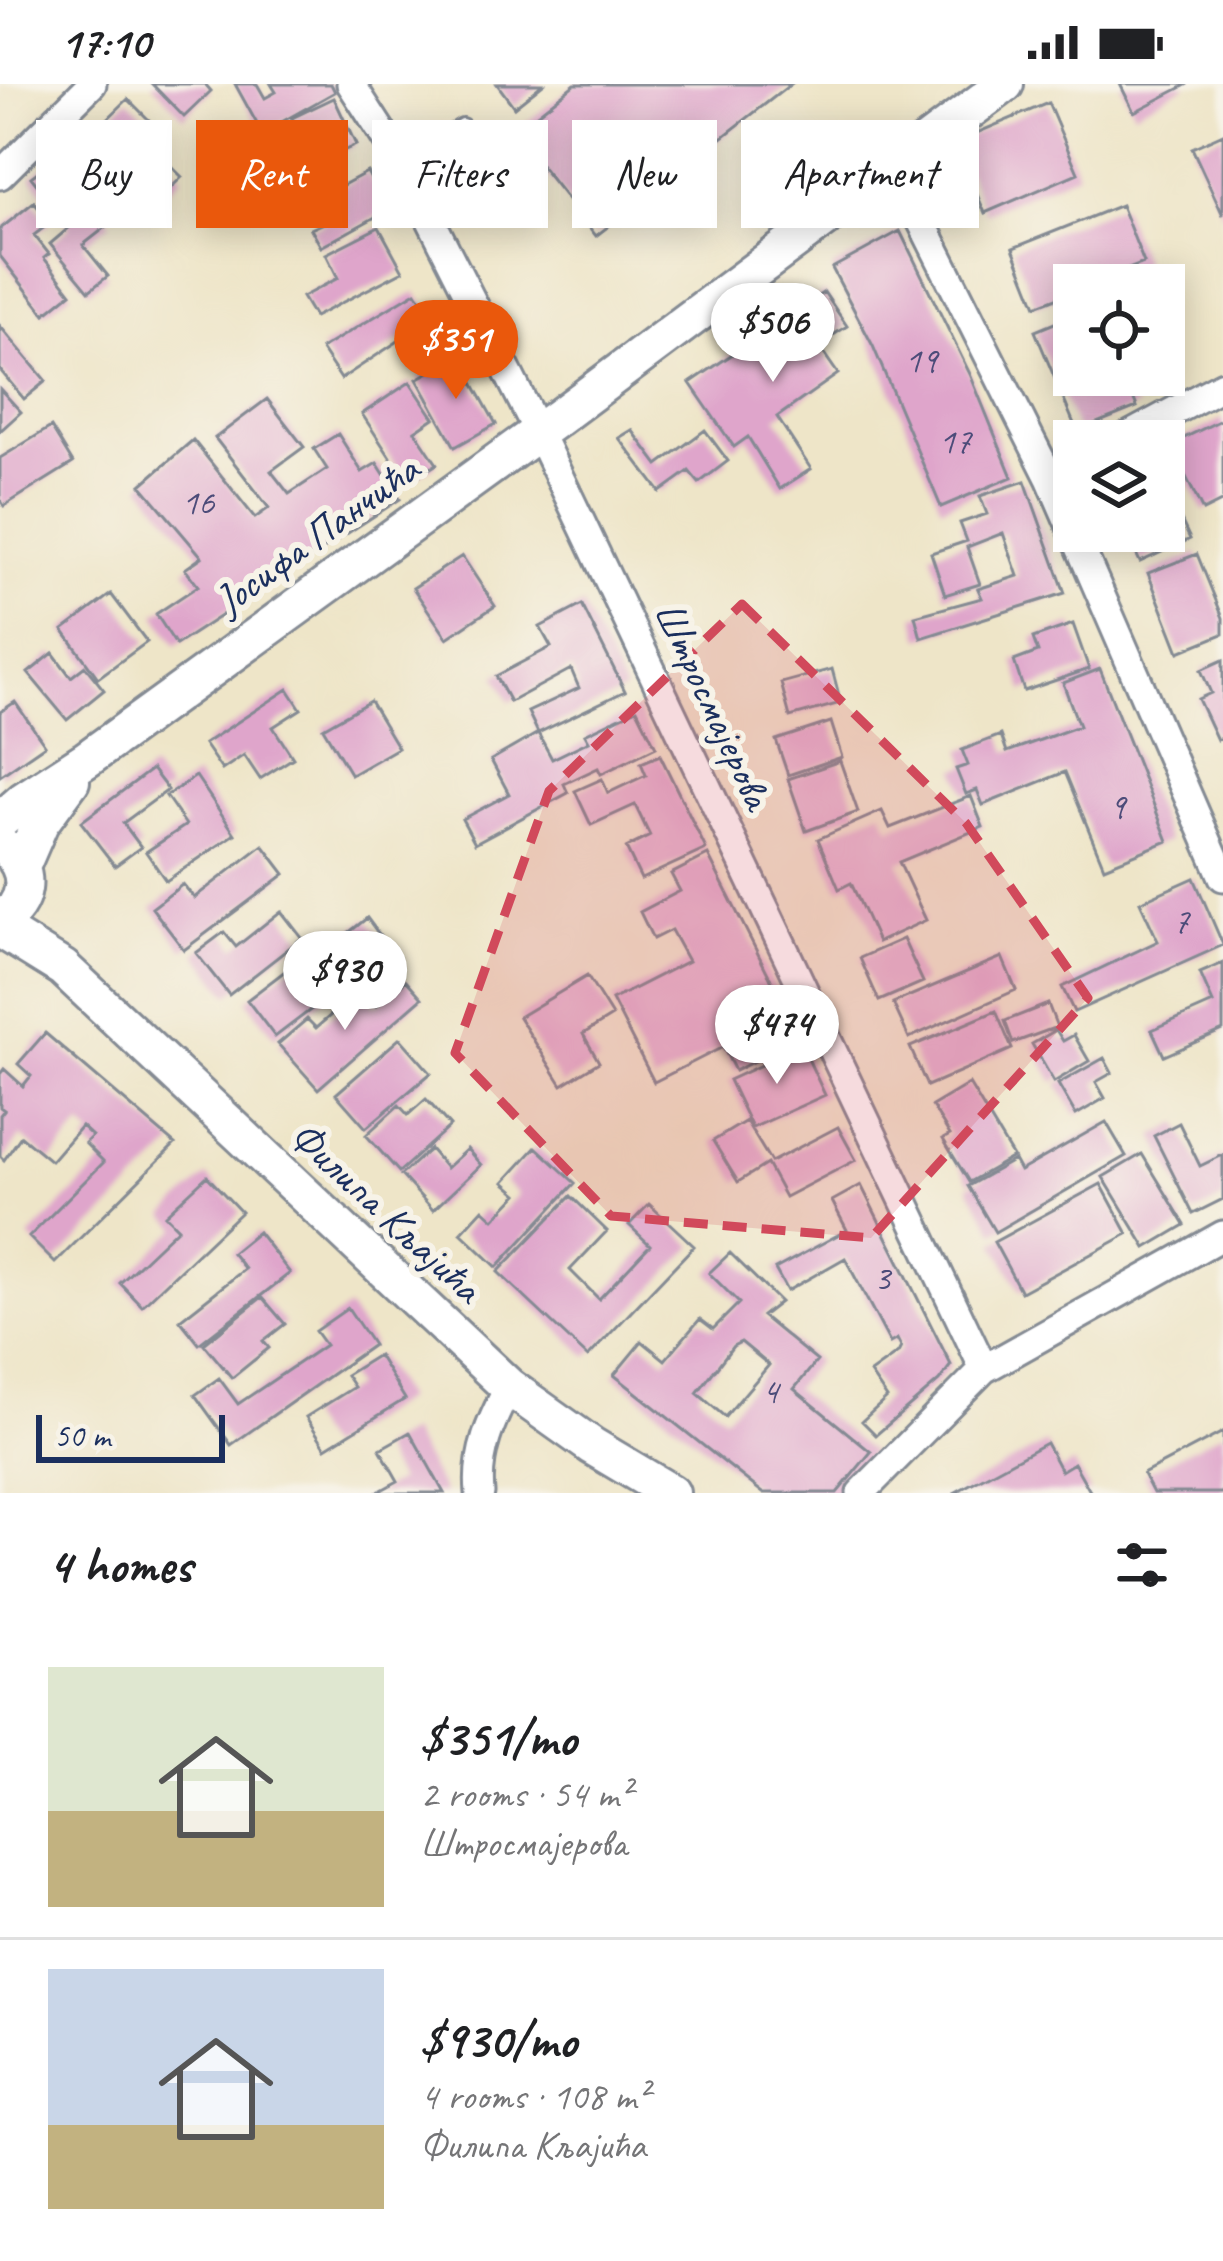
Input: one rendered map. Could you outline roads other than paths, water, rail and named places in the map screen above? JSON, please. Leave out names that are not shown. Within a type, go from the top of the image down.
[{"type":"street","points":[[0,175],[92,84]]},
{"type":"street","name":"Штросмајерова","points":[[351,84],[374,120]]},
{"type":"street","name":"Јосифа Панчића","points":[[957,120],[1005,84]]},
{"type":"street","name":"Штросмајерова","points":[[435,228],[538,432],[984,1369]]},
{"type":"street","name":"Јосифа Панчића","points":[[0,821],[812,228]]},
{"type":"street","points":[[928,228],[1053,456]]},
{"type":"street","points":[[1159,420],[1223,385]]},
{"type":"street","points":[[1093,552],[1223,877]]},
{"type":"street","name":"Јосифа Панчића","points":[[0,925],[13,912],[15,868],[40,823],[87,759]]},
{"type":"street","points":[[1197,819],[1223,804]]},
{"type":"street","name":"Филипа Кљајића","points":[[15,868],[62,968]]},
{"type":"street","name":"Филипа Кљајића","points":[[0,925],[62,968],[509,1387],[592,1446],[671,1493]]},
{"type":"street","points":[[861,1493],[984,1369],[1223,1234]]},
{"type":"street","points":[[480,1493],[485,1439],[509,1387]]}]
